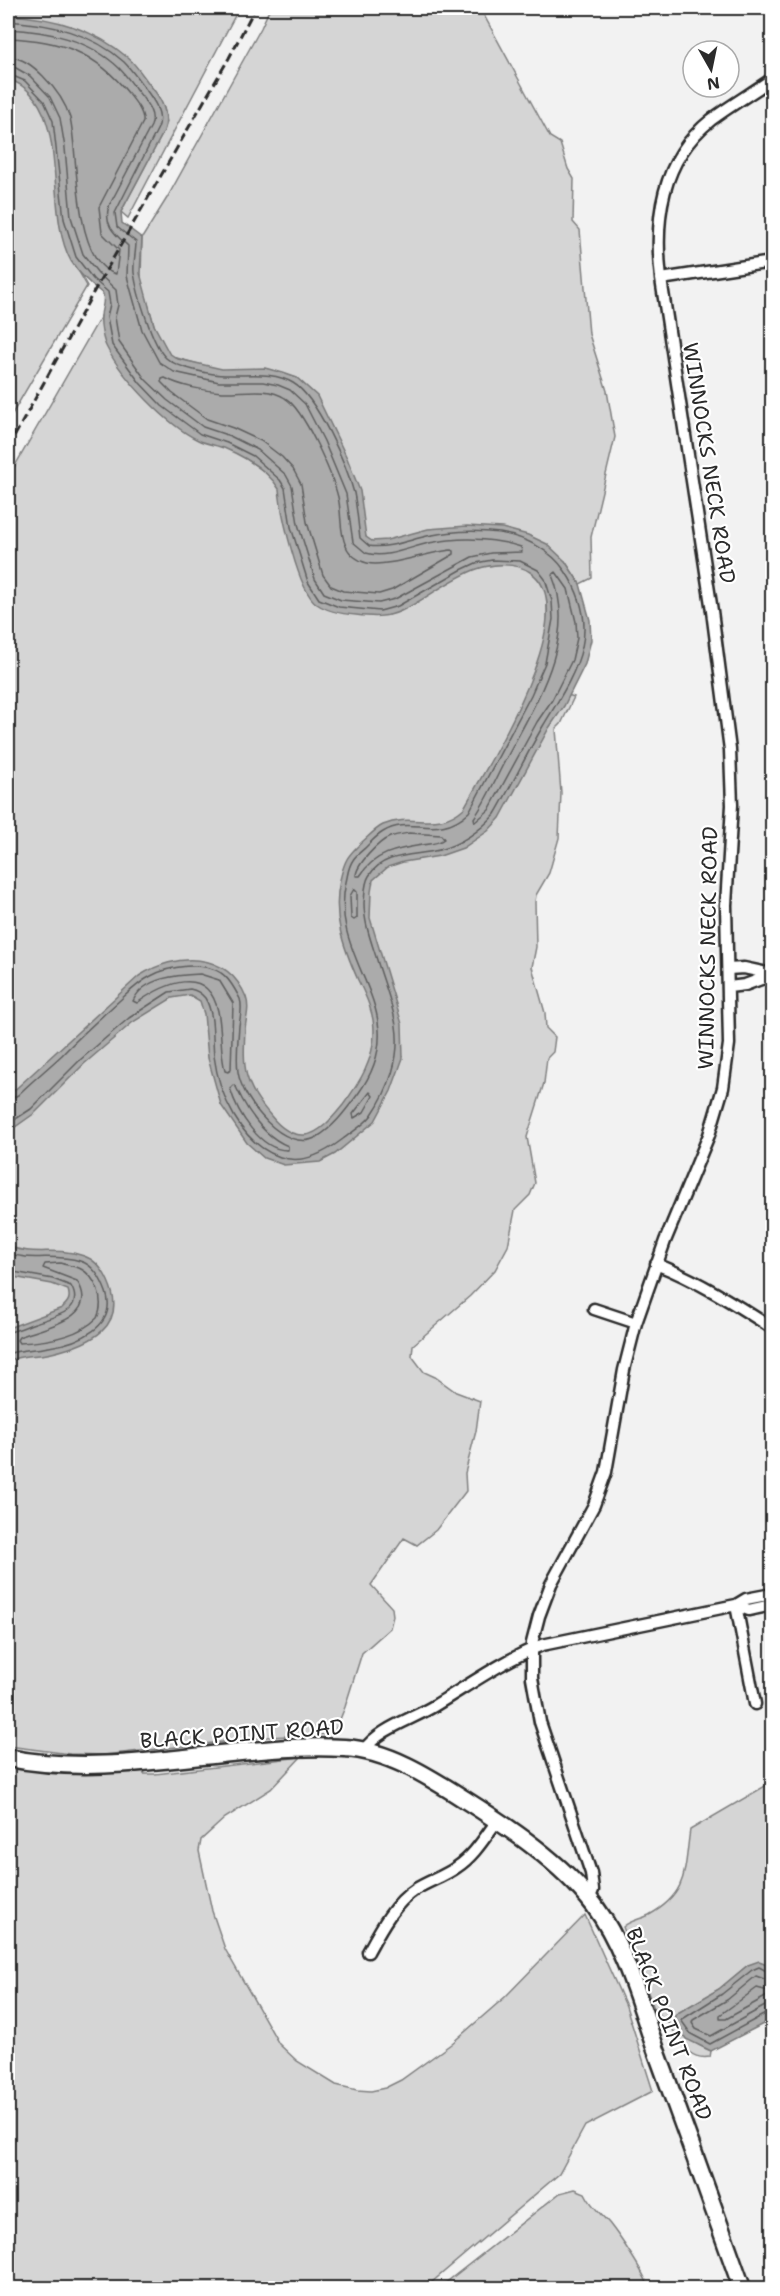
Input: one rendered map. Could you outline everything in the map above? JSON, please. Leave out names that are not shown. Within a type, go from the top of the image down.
[{"type":"main road","name":"BLACK POINT ROAD","points":[[8,1758],[66,1765],[109,1765],[288,1749],[332,1747],[364,1750],[415,1770],[456,1793],[497,1821],[553,1864],[590,1900],[610,1929],[633,1984],[742,2289]]},
{"type":"street","name":"WINNOCKS NECK ROAD","points":[[590,1900],[593,1890],[591,1873],[540,1722],[532,1678],[531,1649],[536,1625],[546,1597],[594,1505],[606,1472],[624,1370],[636,1323],[656,1264],[701,1156],[721,1096],[729,1044],[726,905],[732,805],[730,750],[712,611],[661,279],[657,238],[666,182],[691,140],[710,121],[772,79]]},
{"type":"street","points":[[661,279],[772,262]]},
{"type":"street","points":[[728,969],[751,969],[772,975]]},
{"type":"street","points":[[729,987],[745,985],[772,975]]},
{"type":"street","points":[[656,1264],[677,1272],[729,1300],[772,1328]]},
{"type":"street","points":[[594,1309],[636,1323]]},
{"type":"street","points":[[364,1750],[371,1740],[531,1649],[579,1636],[736,1605],[746,1599],[772,1594]]},
{"type":"street","points":[[736,1605],[749,1610],[772,1605]]},
{"type":"street","points":[[736,1605],[755,1704]]},
{"type":"street","points":[[368,1952],[394,1910],[404,1899],[416,1889],[463,1863],[497,1821]]},
{"type":"shaded area","points":[[8,8],[239,8],[128,218],[121,212],[164,131],[167,122],[164,108],[8,19]]},
{"type":"shaded area","points":[[270,8],[480,8],[550,137],[560,143],[568,169],[574,179],[573,222],[580,230],[589,334],[607,391],[615,437],[591,537],[592,578],[580,584],[565,561],[370,546],[297,378],[267,369],[219,370],[170,356],[155,328],[141,280],[142,238],[167,198]]},
{"type":"shaded area","points":[[8,76],[24,83],[51,117],[74,263],[87,286],[8,421]]},
{"type":"shaded area","points":[[101,316],[105,340],[235,451],[279,482],[289,523],[474,568],[516,562],[546,582],[548,637],[532,684],[574,697],[561,724],[556,729],[561,793],[559,838],[549,873],[536,895],[535,902],[536,947],[532,967],[545,1013],[546,1028],[555,1037],[553,1052],[547,1058],[544,1083],[527,1137],[535,1183],[530,1195],[515,1210],[508,1246],[495,1270],[470,1296],[413,1345],[412,1356],[424,1372],[456,1392],[480,1401],[476,1431],[465,1473],[466,1491],[436,1530],[417,1545],[404,1538],[371,1585],[392,1608],[393,1616],[390,1628],[362,1653],[334,1734],[267,1737],[104,1755],[70,1754],[8,1746],[8,478]]},
{"type":"shaded area","points":[[301,1757],[271,1789],[225,1818],[201,1840],[199,1851],[212,1911],[225,1949],[279,2044],[297,2061],[336,2085],[371,2091],[385,2088],[401,2080],[451,2044],[505,1997],[585,1915],[626,2006],[653,2091],[585,2126],[559,2174],[425,2288],[8,2288],[8,1768],[76,1773],[145,1771],[144,1774],[155,1774]]},
{"type":"shaded area","points":[[772,1782],[772,1970],[767,1964],[748,1965],[719,1989],[676,2014],[674,2020],[685,2035],[711,2051],[710,2057],[701,2057],[688,2051],[671,2027],[655,2011],[623,1927],[662,1907],[678,1889],[685,1869],[690,1830]]},
{"type":"shaded area","points":[[575,2189],[585,2193],[593,2206],[614,2229],[637,2264],[649,2288],[439,2288],[560,2193]]},
{"type":"water","points":[[8,15],[56,22],[100,38],[130,60],[161,101],[166,118],[164,131],[121,212],[122,223],[142,238],[140,273],[154,325],[169,353],[178,359],[222,369],[265,368],[283,373],[297,378],[317,396],[360,491],[366,537],[372,541],[387,540],[428,529],[467,526],[502,528],[528,535],[547,544],[565,561],[580,584],[590,620],[591,640],[585,664],[564,706],[549,728],[500,818],[488,831],[463,848],[440,856],[388,867],[373,880],[370,918],[402,1024],[403,1058],[391,1091],[375,1121],[335,1154],[320,1162],[284,1165],[264,1158],[247,1143],[221,1105],[208,1058],[204,1014],[200,1001],[190,995],[172,998],[133,1022],[84,1064],[35,1113],[8,1132],[8,1096],[139,976],[169,963],[199,960],[214,964],[226,971],[237,982],[246,997],[248,1009],[245,1029],[245,1066],[250,1085],[262,1105],[281,1127],[294,1134],[311,1134],[326,1124],[343,1105],[360,1079],[372,1052],[374,1031],[367,998],[340,931],[337,906],[344,864],[356,848],[383,825],[405,820],[444,819],[464,808],[510,725],[527,688],[540,652],[547,619],[544,591],[530,572],[518,567],[497,565],[467,573],[411,606],[384,616],[336,612],[321,607],[310,597],[297,568],[283,515],[279,489],[274,482],[248,460],[224,448],[204,443],[173,424],[135,387],[107,348],[101,324],[103,294],[74,266],[63,239],[49,133],[42,110],[28,91],[8,79]]},
{"type":"water","points":[[8,1246],[26,1251],[74,1253],[96,1263],[108,1281],[113,1297],[110,1322],[102,1331],[80,1344],[46,1354],[19,1357],[8,1361],[8,1328],[62,1308],[69,1296],[68,1290],[52,1284],[8,1276]]},
{"type":"water","points":[[759,1961],[767,1964],[772,1970],[772,2017],[711,2051],[686,2039],[674,2020],[676,2014],[719,1989],[748,1965]]},
{"type":"railway","points":[[8,448],[93,293],[229,58],[255,8]]}]
